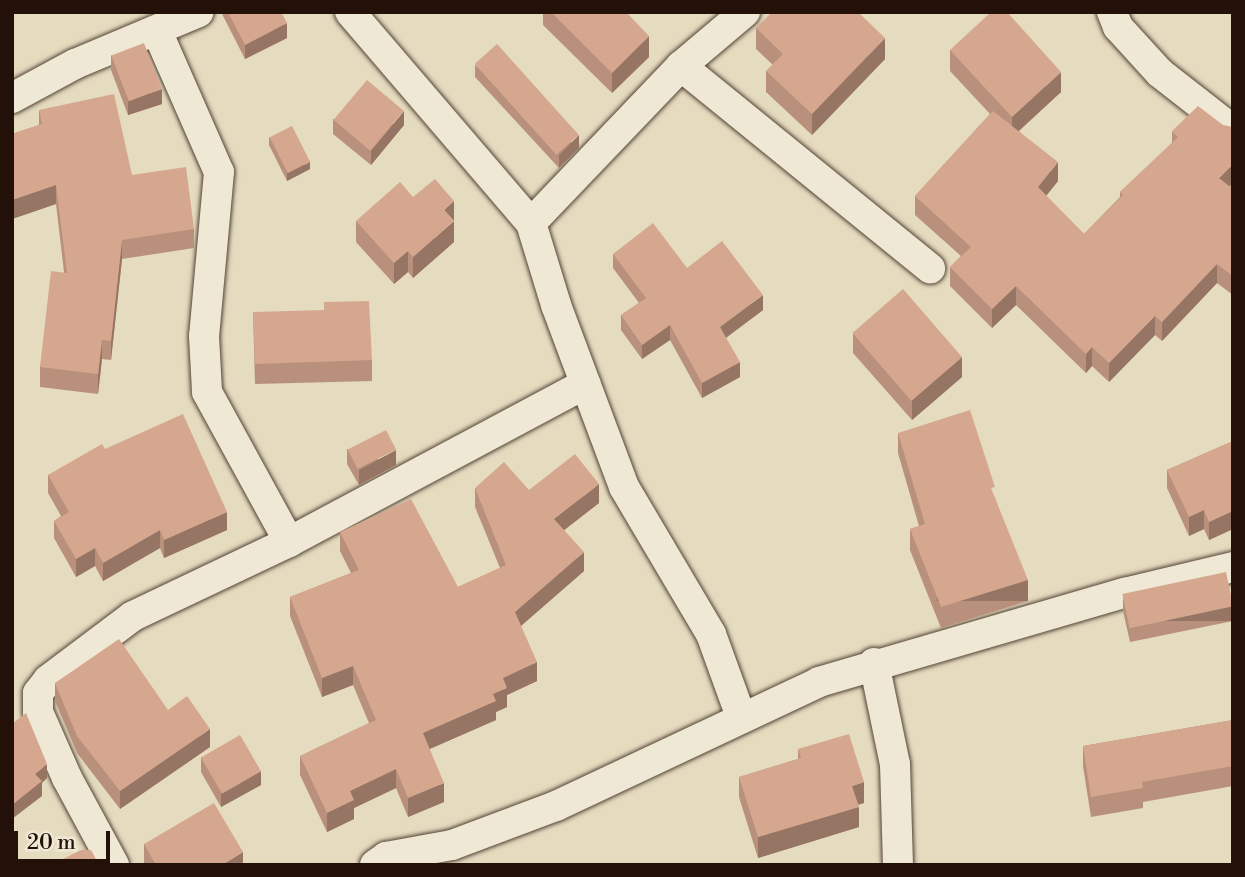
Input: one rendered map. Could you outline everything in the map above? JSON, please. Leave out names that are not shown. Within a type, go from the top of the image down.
[{"type":"street","points":[[12,98],[75,64],[157,32],[199,12]]},
{"type":"street","points":[[350,12],[531,223],[585,384],[624,487],[712,634],[741,717]]},
{"type":"street","points":[[531,223],[681,66],[745,12]]},
{"type":"street","points":[[1112,12],[1118,27],[1160,73],[1233,130]]},
{"type":"street","points":[[157,32],[219,172],[204,336],[207,393],[289,542]]},
{"type":"street","points":[[681,66],[930,268]]},
{"type":"street","points":[[114,865],[52,745],[38,712],[38,693],[48,680],[133,616],[289,542],[585,384]]},
{"type":"street","points":[[374,865],[386,857],[452,845],[556,806],[741,717],[874,663],[1233,567]]},
{"type":"street","points":[[874,663],[895,764],[898,865]]},
{"type":"building","points":[[228,12],[281,12],[287,23],[245,45]]},
{"type":"building","points":[[551,12],[626,12],[649,36],[612,73]]},
{"type":"building","points":[[772,12],[858,12],[885,38],[812,114],[766,71],[783,54],[756,28]]},
{"type":"building","points":[[991,12],[1007,12],[1061,72],[1012,117],[950,50]]},
{"type":"building","points":[[144,43],[162,89],[129,101],[111,56]]},
{"type":"building","points":[[497,44],[579,135],[556,155],[475,64]]},
{"type":"building","points":[[367,80],[404,111],[370,151],[334,120]]},
{"type":"building","points":[[114,94],[132,175],[186,167],[194,229],[122,240],[111,341],[102,340],[98,374],[40,367],[51,271],[67,273],[56,185],[12,200],[12,134],[42,124],[39,110]]},
{"type":"building","points":[[1198,106],[1223,125],[1233,127],[1233,164],[1219,178],[1233,189],[1233,276],[1217,264],[1162,322],[1155,316],[1109,363],[1092,347],[1086,354],[1016,286],[992,309],[950,267],[971,247],[915,196],[993,111],[1058,162],[1038,187],[1084,234],[1123,195],[1120,192],[1178,137],[1172,131]]},
{"type":"building","points":[[292,126],[310,162],[288,173],[270,137]]},
{"type":"building","points":[[435,179],[454,201],[444,210],[454,221],[413,257],[408,251],[394,263],[356,221],[400,182],[413,197]]},
{"type":"building","points":[[653,223],[687,268],[722,241],[763,295],[720,327],[740,362],[702,383],[670,325],[642,345],[621,315],[646,298],[613,254]]},
{"type":"building","points":[[903,289],[962,357],[911,401],[852,333]]},
{"type":"building","points":[[369,301],[372,360],[255,364],[253,312],[324,310],[324,302]]},
{"type":"building","points":[[970,410],[995,487],[991,488],[1028,580],[941,607],[910,529],[925,524],[898,433]]},
{"type":"building","points":[[183,414],[227,512],[164,540],[160,530],[103,563],[95,548],[76,559],[54,521],[69,512],[48,475],[102,444],[105,449]]},
{"type":"building","points":[[386,430],[396,450],[358,469],[348,450]]},
{"type":"building","points":[[1233,441],[1233,511],[1209,522],[1204,510],[1189,517],[1167,470]]},
{"type":"building","points":[[575,454],[599,484],[554,519],[584,552],[515,612],[537,662],[503,678],[507,688],[493,694],[496,701],[423,733],[444,783],[408,798],[396,769],[350,791],[354,800],[327,813],[300,756],[376,720],[353,666],[322,678],[290,597],[359,570],[340,532],[411,499],[458,587],[506,565],[475,488],[504,462],[529,490]]},
{"type":"building","points":[[1226,572],[1233,606],[1130,628],[1122,594]]},
{"type":"building","points":[[119,639],[168,710],[187,696],[210,729],[120,791],[77,736],[55,683]]},
{"type":"building","points":[[26,713],[47,764],[35,774],[42,781],[12,805],[12,724]]},
{"type":"building","points":[[1233,720],[1233,766],[1142,782],[1143,788],[1091,797],[1083,746]]},
{"type":"building","points":[[849,734],[864,782],[852,786],[859,807],[758,837],[739,777],[801,758],[798,749]]},
{"type":"building","points":[[240,735],[261,771],[222,794],[201,758]]},
{"type":"building","points":[[214,803],[243,852],[222,865],[156,865],[144,844]]},
{"type":"building","points":[[81,850],[91,850],[99,865],[51,865]]}]
